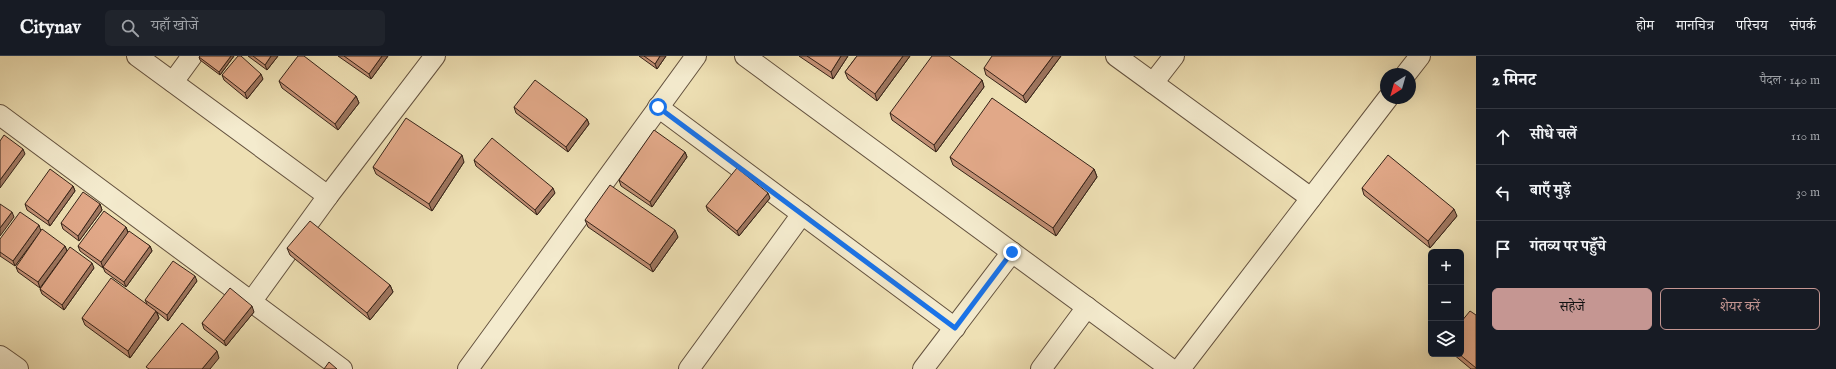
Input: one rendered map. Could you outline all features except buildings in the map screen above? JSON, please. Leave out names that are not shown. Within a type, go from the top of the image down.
[{"type":"street","points":[[136,56],[328,196]]},
{"type":"street","points":[[173,82],[192,56]]},
{"type":"street","points":[[251,302],[328,196],[435,56]]},
{"type":"street","points":[[468,369],[696,56]]},
{"type":"street","points":[[745,56],[1171,369]]},
{"type":"street","points":[[1116,56],[1311,198]]},
{"type":"street","points":[[1153,83],[1174,56]]},
{"type":"street","points":[[1411,68],[1420,56]]},
{"type":"street","points":[[1180,369],[1383,104]]},
{"type":"street","points":[[658,107],[955,328]]},
{"type":"street","points":[[0,115],[342,369]]},
{"type":"street","points":[[689,369],[802,214]]},
{"type":"street","points":[[923,369],[1012,252]]},
{"type":"street","points":[[1041,369],[1087,307]]},
{"type":"street","points":[[0,357],[17,369]]},
{"type":"route","points":[[658,107],[955,328],[1012,252]]}]
